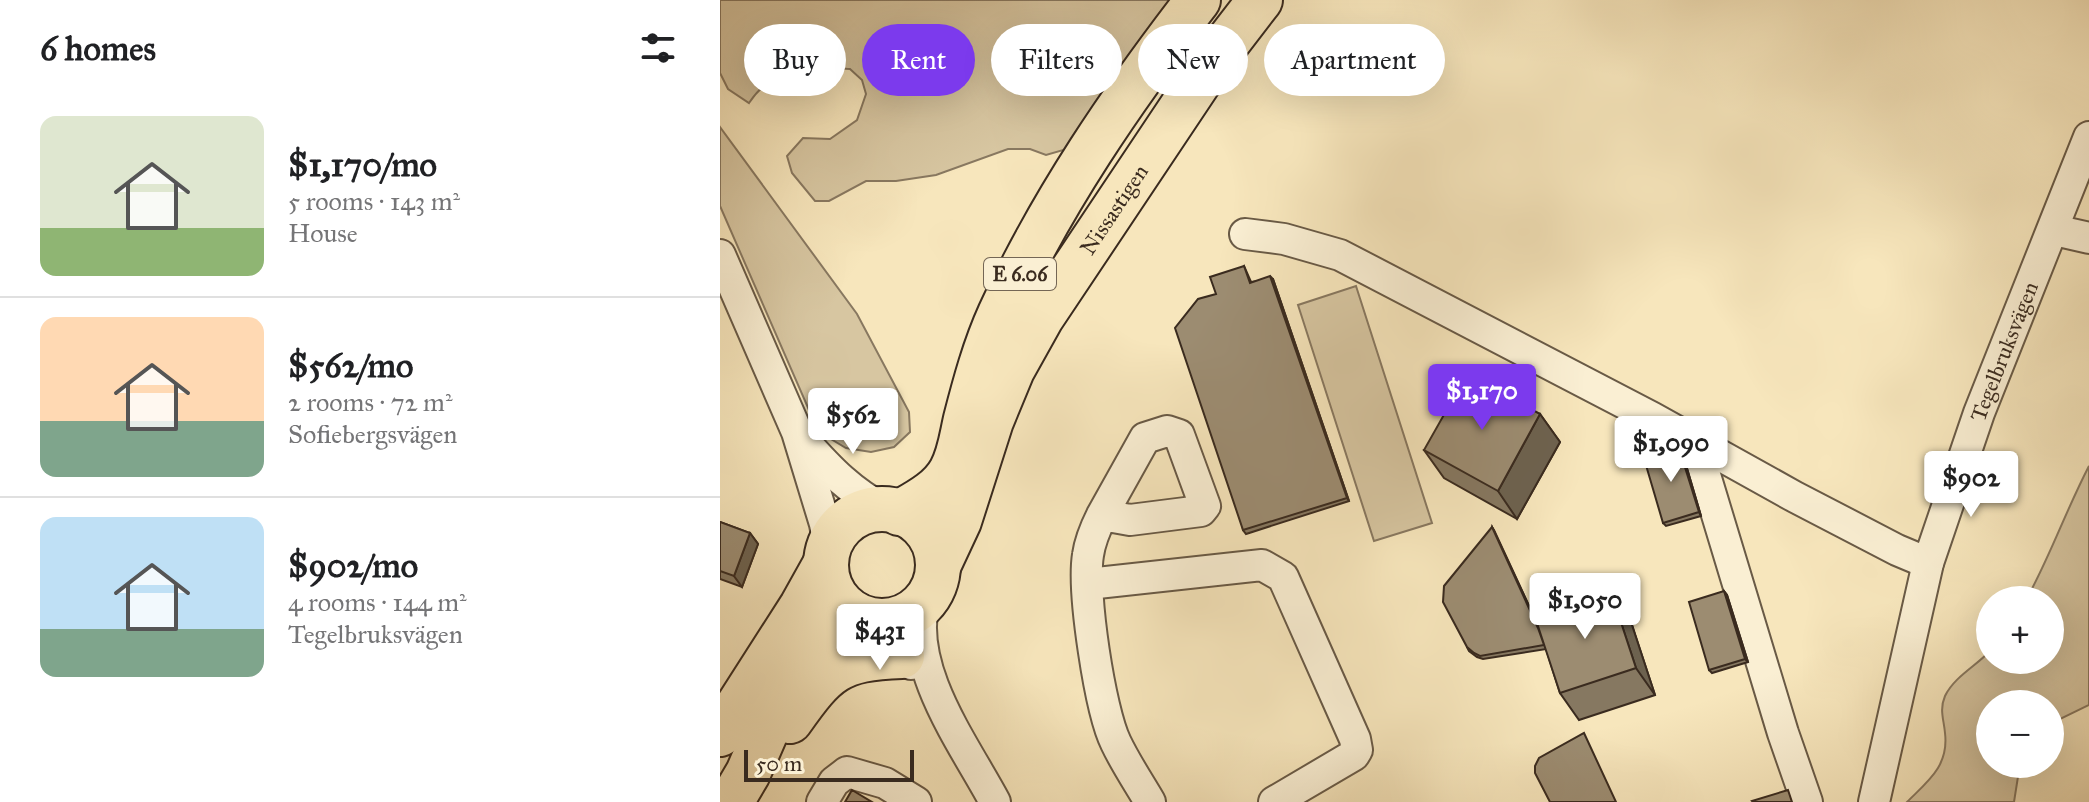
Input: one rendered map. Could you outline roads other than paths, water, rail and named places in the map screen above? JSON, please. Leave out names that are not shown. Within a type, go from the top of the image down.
[{"type":"highway","name":"Nissastigen","points":[[892,511],[941,486],[950,473],[957,458],[981,367],[1016,282],[1094,148],[1198,0]]},
{"type":"highway","name":"Nissastigen","points":[[931,584],[959,521],[996,408],[1012,370],[1041,318],[1202,77],[1260,0]]},
{"type":"highway","name":"E 6.06","points":[[720,734],[802,606],[837,531],[850,519],[867,511],[892,511]]},
{"type":"highway","points":[[827,555],[830,588],[837,599],[862,617],[888,621],[908,615],[931,584],[935,548],[915,520],[892,511]]},
{"type":"highway","points":[[740,788],[794,667],[816,642],[862,617]]},
{"type":"highway","points":[[740,788],[812,689],[827,675],[857,660],[917,670]]},
{"type":"street","name":"Tegelbruksvägen","points":[[1874,802],[1928,563],[1979,413],[2089,137]]},
{"type":"street","points":[[2054,230],[2089,238]]},
{"type":"street","points":[[1245,234],[1284,239],[1340,255],[1427,298],[1795,497],[1928,563]]},
{"type":"street","points":[[720,255],[797,432],[825,524],[827,555]]},
{"type":"street","points":[[797,432],[836,478],[859,496],[892,511]]},
{"type":"street","points":[[1706,448],[1702,465],[1807,802]]},
{"type":"street","points":[[1102,515],[1087,556],[1091,625],[1105,708],[1115,742],[1150,802]]},
{"type":"street","points":[[1088,584],[1262,565],[1283,577],[1357,750],[1354,755],[1274,802]]},
{"type":"street","points":[[917,670],[921,649],[919,622],[931,584]]},
{"type":"street","points":[[862,617],[917,670],[995,802]]},
{"type":"street","points":[[822,802],[834,782],[847,772],[885,783],[916,802]]}]
